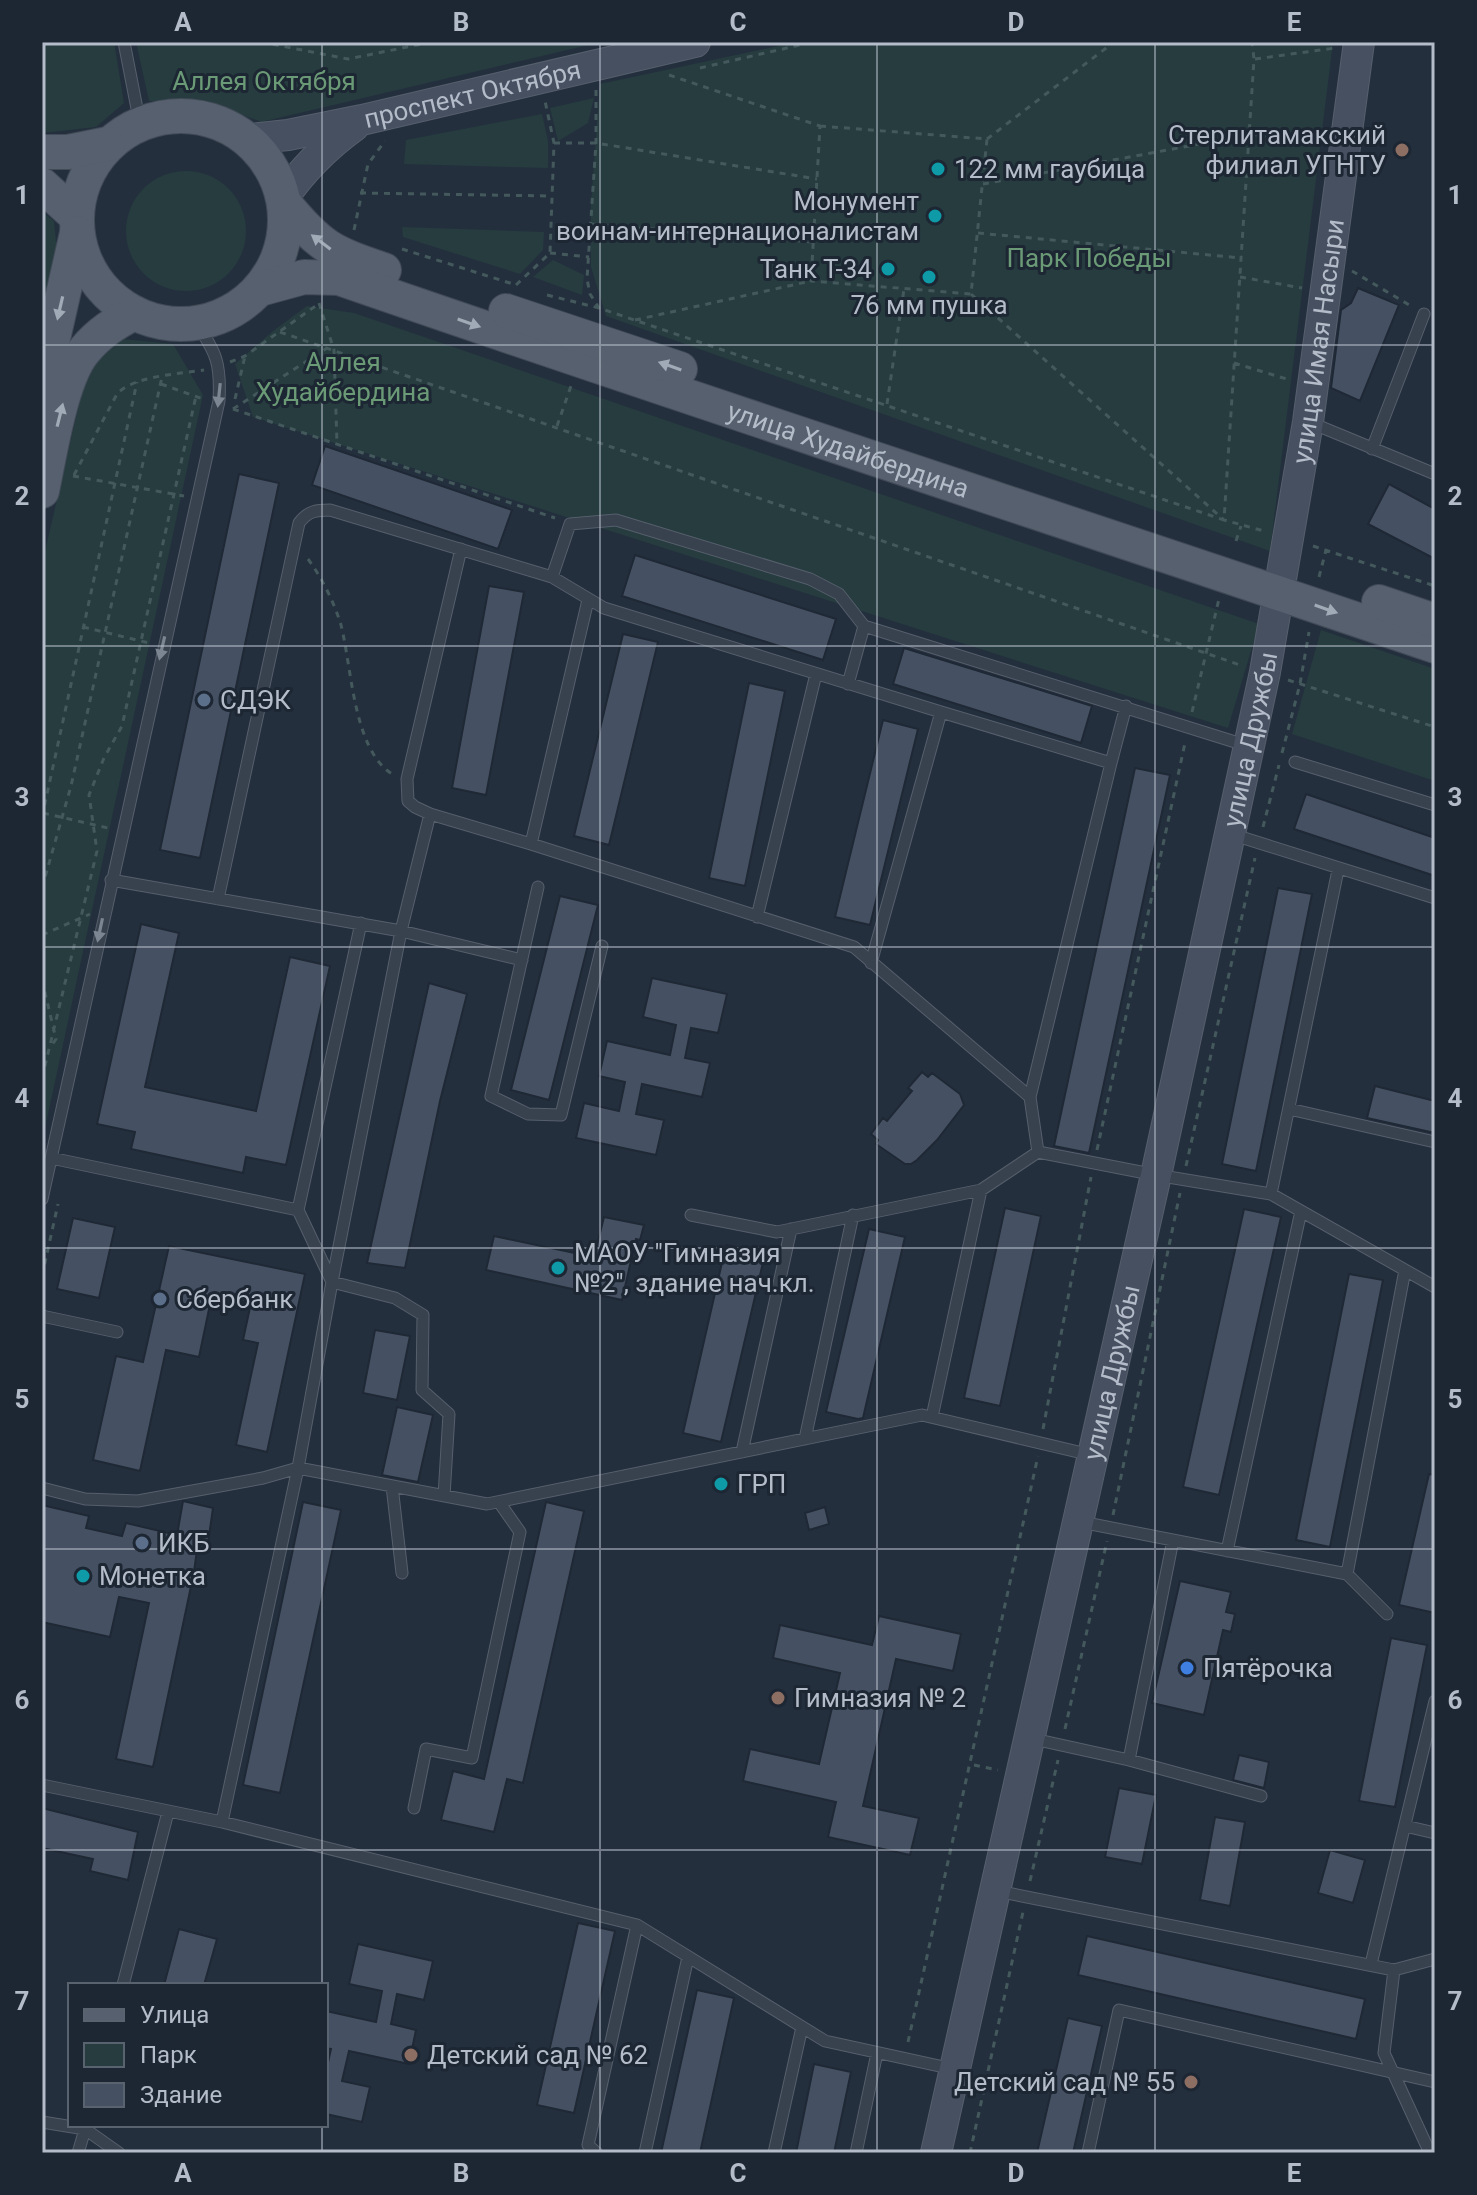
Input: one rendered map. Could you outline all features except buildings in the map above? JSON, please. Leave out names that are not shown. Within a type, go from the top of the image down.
[{"type":"main road","name":"улица Имая Насыри","points":[[1280,580],[1308,422],[1359,43]]},
{"type":"main road","name":"проспект Октября","points":[[249,139],[288,135],[697,55]]},
{"type":"main road","points":[[42,152],[68,152],[108,144],[140,124],[162,117],[192,117],[219,122],[249,139],[273,170],[284,200],[285,228],[277,263],[260,289],[233,310],[196,323],[162,322],[134,313],[116,302],[93,277],[85,261],[76,224],[42,185]]},
{"type":"main road","points":[[284,200],[304,168],[327,145],[362,120]]},
{"type":"main road","points":[[42,387],[76,224],[80,189],[108,144]]},
{"type":"main road","name":"улица Худайбердина","points":[[284,200],[320,244],[345,257],[1280,580],[1435,646]]},
{"type":"main road","name":"улица Худайбердина","points":[[260,289],[304,277],[339,278],[595,366],[1280,580],[1435,621]]},
{"type":"main road","points":[[54,483],[68,382],[83,352],[108,328],[134,313]]},
{"type":"main road","name":"улица Дружбы","points":[[936,2153],[1092,1455],[1170,1178],[1230,834],[1280,580]]},
{"type":"lane","points":[[124,42],[140,124]]},
{"type":"lane","points":[[1372,449],[1424,314]]},
{"type":"lane","points":[[42,1199],[218,404],[219,367],[214,349],[196,323]]},
{"type":"lane","points":[[1308,422],[1435,474]]},
{"type":"lane","points":[[218,899],[299,523],[305,515],[317,510],[330,510],[552,577],[604,608],[1111,763]]},
{"type":"lane","points":[[552,577],[570,524],[616,520],[645,526],[810,579],[839,594],[864,626],[1249,746]]},
{"type":"lane","points":[[461,549],[407,779],[408,801],[430,814],[854,947],[1030,1097]]},
{"type":"lane","points":[[531,844],[588,600]]},
{"type":"lane","points":[[848,684],[864,626]]},
{"type":"lane","points":[[757,917],[816,674]]},
{"type":"lane","points":[[1038,1152],[1030,1097],[1126,706]]},
{"type":"lane","points":[[871,963],[941,712]]},
{"type":"lane","points":[[1295,762],[1435,805]]},
{"type":"lane","points":[[222,1822],[298,1468],[401,931],[430,814]]},
{"type":"lane","points":[[1230,834],[1435,898]]},
{"type":"lane","points":[[1271,1194],[1338,870]]},
{"type":"lane","points":[[111,880],[361,923],[522,960]]},
{"type":"lane","points":[[538,887],[491,1096],[528,1114],[561,1115],[602,946]]},
{"type":"lane","points":[[332,1282],[298,1210],[361,923]]},
{"type":"lane","points":[[1289,1109],[1435,1142]]},
{"type":"lane","points":[[691,1215],[777,1232],[981,1190],[1038,1152],[1271,1194],[1435,1287]]},
{"type":"lane","points":[[51,1158],[298,1210]]},
{"type":"lane","points":[[932,1417],[981,1190]]},
{"type":"lane","points":[[1227,1551],[1301,1211]]},
{"type":"lane","points":[[805,1439],[853,1215]]},
{"type":"lane","points":[[742,1452],[791,1229]]},
{"type":"lane","points":[[1347,1574],[1405,1270]]},
{"type":"lane","points":[[332,1282],[395,1298],[423,1315],[422,1390],[449,1414],[444,1496]]},
{"type":"lane","points":[[42,1316],[117,1332]]},
{"type":"lane","points":[[42,1488],[85,1499],[138,1501],[263,1478],[298,1468],[487,1504],[922,1415],[1092,1455]]},
{"type":"lane","points":[[392,1486],[402,1573]]},
{"type":"lane","points":[[414,1808],[426,1749],[472,1758],[520,1532],[499,1502]]},
{"type":"lane","points":[[1077,1522],[1347,1574],[1387,1614]]},
{"type":"lane","points":[[1129,1760],[1173,1540]]},
{"type":"lane","points":[[1371,1964],[1435,1701]]},
{"type":"lane","points":[[1029,1738],[1129,1760],[1261,1796]]},
{"type":"lane","points":[[42,1785],[222,1822],[637,1925],[825,2041],[955,2070]]},
{"type":"lane","points":[[124,1983],[168,1812]]},
{"type":"lane","points":[[1405,1826],[1435,1833]]},
{"type":"lane","points":[[993,1890],[1394,1970],[1435,1959]]},
{"type":"lane","points":[[597,2153],[588,2145],[637,1925]]},
{"type":"lane","points":[[645,2153],[688,1957]]},
{"type":"lane","points":[[1394,1970],[1384,2053],[1430,2153]]},
{"type":"lane","points":[[1088,2153],[1119,2010],[1435,2082]]},
{"type":"lane","points":[[774,2153],[802,2027]]},
{"type":"lane","points":[[856,2153],[877,2053]]},
{"type":"lane","points":[[42,2122],[68,2125]]},
{"type":"lane","points":[[78,2153],[86,2127],[119,2153]]},
{"type":"path","points":[[261,42],[348,59],[432,42]]},
{"type":"path","points":[[697,55],[813,42]]},
{"type":"path","points":[[684,71],[669,75],[820,126],[987,139],[1114,42]]},
{"type":"path","points":[[1224,520],[1254,59],[1252,42]]},
{"type":"path","points":[[1254,59],[1359,43]]},
{"type":"path","points":[[586,92],[596,90],[596,143],[587,279],[590,294],[599,308]]},
{"type":"path","points":[[397,248],[516,285],[550,253],[554,143],[545,101],[555,99]]},
{"type":"path","points":[[811,281],[820,126]]},
{"type":"path","points":[[982,184],[1249,135],[1346,135]]},
{"type":"path","points":[[353,234],[368,164],[383,142],[393,136]]},
{"type":"path","points":[[971,294],[987,139]]},
{"type":"path","points":[[554,143],[596,143],[817,179]]},
{"type":"path","points":[[360,193],[552,196]]},
{"type":"path","points":[[591,224],[813,242]]},
{"type":"path","points":[[977,233],[1241,258]]},
{"type":"path","points":[[550,253],[589,257]]},
{"type":"path","points":[[1330,257],[1424,314]]},
{"type":"path","points":[[1240,277],[1325,292]]},
{"type":"path","points":[[634,320],[811,281],[971,294],[1224,520]]},
{"type":"path","points":[[887,404],[904,289]]},
{"type":"path","points":[[545,294],[599,308],[1224,520],[1274,533]]},
{"type":"path","points":[[74,476],[123,387],[219,367],[245,356],[327,296]]},
{"type":"path","points":[[319,303],[334,350],[337,444]]},
{"type":"path","points":[[280,332],[1248,667]]},
{"type":"path","points":[[327,348],[233,409],[570,524]]},
{"type":"path","points":[[1234,363],[1313,388]]},
{"type":"path","points":[[42,888],[105,633],[162,377]]},
{"type":"path","points":[[557,426],[574,378]]},
{"type":"path","points":[[122,831],[42,815],[137,382]]},
{"type":"path","points":[[161,384],[218,404]]},
{"type":"path","points":[[54,1030],[97,851],[89,795],[104,758],[122,726],[196,396]]},
{"type":"path","points":[[54,483],[74,476],[196,498]]},
{"type":"path","points":[[1236,541],[1242,525]]},
{"type":"path","points":[[1301,542],[1435,586]]},
{"type":"path","points":[[1322,566],[1326,550]]},
{"type":"path","points":[[292,551],[309,559],[335,609],[346,645],[365,739],[385,769],[407,779]]},
{"type":"path","points":[[905,2058],[972,1765],[1040,1443],[1094,1163],[1221,592]]},
{"type":"path","points":[[83,627],[163,646]]},
{"type":"path","points":[[1281,677],[1435,727]]},
{"type":"path","points":[[970,2153],[1110,1528],[1170,1178],[1300,684]]},
{"type":"path","points":[[42,935],[104,912]]},
{"type":"path","points":[[42,980],[56,1039],[42,1057]]},
{"type":"path","points":[[42,1078],[49,1048]]},
{"type":"path","points":[[972,1765],[1009,1772]]},
{"type":"green space","points":[[42,42],[114,42],[124,103],[96,127],[42,133]]},
{"type":"green space","name":"Аллея Октября","points":[[136,42],[601,42],[261,122],[206,106],[149,101]]},
{"type":"green space","name":"Парк Победы","points":[[797,42],[1333,42],[1270,551],[606,316],[591,267],[591,203],[600,84]]},
{"type":"green space","points":[[594,98],[588,123],[558,141],[550,108]]},
{"type":"green space","points":[[542,114],[548,141],[548,168],[404,164],[406,140]]},
{"type":"green space","points":[[186,171],[209,175],[229,188],[242,208],[246,231],[242,254],[229,274],[209,287],[186,291],[163,287],[143,274],[130,254],[126,231],[130,208],[143,188],[163,175]]},
{"type":"green space","points":[[42,212],[54,221],[57,252],[42,341]]},
{"type":"green space","points":[[402,227],[544,232],[543,250],[520,274],[403,237]]},
{"type":"green space","points":[[553,260],[584,275],[582,295],[533,277]]},
{"type":"green space","name":"Аллея Худайбердина","points":[[307,306],[354,313],[1259,624],[1228,728],[253,417],[235,364]]},
{"type":"green space","points":[[112,338],[173,344],[203,395],[42,1142],[42,564],[86,375]]},
{"type":"green space","points":[[1321,630],[1435,669],[1435,781],[1292,734]]},
{"type":"place","name":"Стерлитамакский филиал УГНТУ","points":[[1402,150]]},
{"type":"place","name":"122 мм гаубица","points":[[938,169]]},
{"type":"place","name":"Монумент воинам-интернационалистам","points":[[935,216]]},
{"type":"place","name":"Танк Т-34","points":[[888,269]]},
{"type":"place","name":"76 мм пушка","points":[[929,277]]},
{"type":"place","name":"СДЭК","points":[[204,700]]},
{"type":"place","name":"МАОУ \"Гимназия №2\", здание нач.кл.","points":[[558,1268]]},
{"type":"place","name":"Сбербанк","points":[[160,1299]]},
{"type":"place","name":"ГРП","points":[[721,1484]]},
{"type":"place","name":"ИКБ","points":[[142,1543]]},
{"type":"place","name":"Монетка","points":[[83,1576]]},
{"type":"place","name":"Пятёрочка","points":[[1187,1668]]},
{"type":"place","name":"Гимназия № 2","points":[[778,1698]]},
{"type":"place","name":"Детский сад № 62","points":[[411,2055]]},
{"type":"place","name":"Детский сад № 55","points":[[1191,2082]]}]
